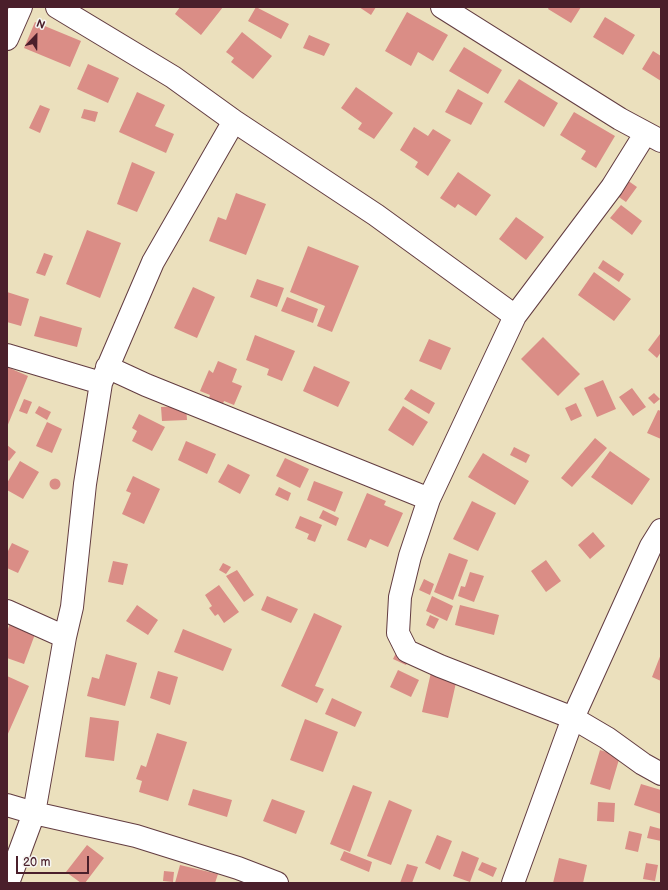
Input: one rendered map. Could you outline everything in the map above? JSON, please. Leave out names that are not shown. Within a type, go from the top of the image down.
[{"type":"street","points":[[7,39],[21,7]]},
{"type":"street","points":[[57,7],[173,77],[234,121],[376,215],[515,316]]},
{"type":"street","points":[[442,7],[653,137],[612,187],[515,316],[429,499],[410,556],[400,597],[398,633],[407,651],[440,666],[573,718],[607,738],[643,764],[661,774]]},
{"type":"street","points":[[8,883],[34,813],[65,637],[72,607],[85,484],[104,375],[153,262],[234,121]]},
{"type":"street","points":[[7,355],[146,385],[429,499]]},
{"type":"street","points":[[513,883],[573,718],[651,546],[661,530]]},
{"type":"street","points":[[7,611],[65,637]]},
{"type":"street","points":[[7,804],[34,813],[136,836],[235,875],[277,883]]},
{"type":"building","points":[[180,7],[223,7],[201,35],[175,14]]},
{"type":"building","points":[[256,7],[289,24],[281,39],[248,21]]},
{"type":"building","points":[[359,7],[376,7],[371,15]]},
{"type":"building","points":[[549,7],[581,7],[571,23],[548,9]]},
{"type":"building","points":[[407,12],[448,35],[433,61],[418,52],[411,66],[385,51]]},
{"type":"building","points":[[605,17],[635,35],[623,55],[593,37]]},
{"type":"building","points":[[35,22],[81,41],[70,67],[24,48]]},
{"type":"building","points":[[242,32],[272,56],[253,79],[231,62],[234,58],[226,52]]},
{"type":"building","points":[[309,35],[330,44],[324,56],[303,48]]},
{"type":"building","points":[[464,47],[502,70],[488,94],[449,71]]},
{"type":"building","points":[[653,51],[661,56],[661,81],[642,69]]},
{"type":"building","points":[[88,64],[119,78],[108,103],[77,89]]},
{"type":"building","points":[[519,79],[558,103],[544,127],[504,102]]},
{"type":"building","points":[[356,87],[393,113],[374,139],[358,129],[362,123],[341,108]]},
{"type":"building","points":[[458,89],[483,103],[471,125],[445,112]]},
{"type":"building","points":[[137,92],[165,105],[155,126],[174,134],[166,153],[119,132]]},
{"type":"building","points":[[40,105],[50,109],[40,133],[29,128]]},
{"type":"building","points":[[84,109],[98,112],[95,122],[81,118]]},
{"type":"building","points":[[574,112],[615,136],[596,168],[581,159],[586,151],[560,135]]},
{"type":"building","points":[[414,127],[428,136],[433,129],[451,140],[428,176],[415,167],[418,162],[400,150]]},
{"type":"building","points":[[132,162],[155,172],[137,212],[117,204]]},
{"type":"building","points":[[458,172],[491,195],[476,216],[458,204],[455,208],[440,198]]},
{"type":"building","points":[[627,180],[637,187],[626,202],[616,195]]},
{"type":"building","points":[[236,193],[266,204],[246,255],[209,241],[218,217],[226,220]]},
{"type":"building","points":[[621,205],[642,221],[632,235],[610,218]]},
{"type":"building","points":[[516,217],[544,237],[526,260],[499,239]]},
{"type":"building","points":[[87,230],[121,243],[100,298],[66,284]]},
{"type":"building","points":[[308,246],[359,266],[332,332],[317,326],[325,306],[290,292]]},
{"type":"building","points":[[44,253],[53,256],[45,276],[36,273]]},
{"type":"building","points":[[603,260],[624,274],[619,282],[598,268]]},
{"type":"building","points":[[594,272],[631,299],[614,321],[578,295]]},
{"type":"building","points":[[257,279],[284,288],[277,307],[250,297]]},
{"type":"building","points":[[193,287],[215,297],[197,338],[174,328]]},
{"type":"building","points":[[7,292],[29,299],[21,326],[7,322]]},
{"type":"building","points":[[287,297],[318,309],[313,323],[281,311]]},
{"type":"building","points":[[40,316],[82,328],[77,347],[34,336]]},
{"type":"building","points":[[660,334],[661,352],[657,358],[648,350]]},
{"type":"building","points":[[255,335],[295,351],[282,381],[267,375],[269,369],[246,360]]},
{"type":"building","points":[[543,337],[580,374],[558,396],[521,359]]},
{"type":"building","points":[[429,339],[451,348],[441,370],[419,361]]},
{"type":"building","points":[[218,361],[237,369],[232,382],[242,386],[234,405],[224,401],[221,409],[207,404],[210,395],[200,391],[209,370],[213,373]]},
{"type":"building","points":[[314,366],[350,382],[338,407],[303,391]]},
{"type":"building","points":[[7,367],[28,376],[7,427]]},
{"type":"building","points":[[603,380],[616,409],[597,417],[584,388]]},
{"type":"building","points":[[632,388],[646,407],[633,416],[619,397]]},
{"type":"building","points":[[411,389],[435,403],[429,414],[404,399]]},
{"type":"building","points":[[654,393],[660,399],[654,404],[648,398]]},
{"type":"building","points":[[24,399],[32,402],[27,414],[19,411]]},
{"type":"building","points":[[576,403],[582,416],[571,421],[565,408]]},
{"type":"building","points":[[39,406],[51,412],[47,420],[35,413]]},
{"type":"building","points":[[186,406],[187,420],[162,421],[161,407]]},
{"type":"building","points":[[403,406],[428,422],[413,446],[388,430]]},
{"type":"building","points":[[658,410],[661,411],[661,439],[647,433]]},
{"type":"building","points":[[139,414],[165,427],[152,451],[132,441],[137,431],[132,428]]},
{"type":"building","points":[[47,422],[62,429],[52,453],[36,446]]},
{"type":"building","points":[[595,438],[607,448],[572,487],[561,478]]},
{"type":"building","points":[[186,441],[216,454],[207,474],[178,460]]},
{"type":"building","points":[[7,445],[16,452],[9,461],[7,459]]},
{"type":"building","points":[[514,447],[530,455],[526,463],[510,455]]},
{"type":"building","points":[[610,451],[650,479],[632,505],[591,477]]},
{"type":"building","points":[[483,453],[529,481],[515,505],[468,477]]},
{"type":"building","points":[[285,458],[309,469],[300,488],[276,476]]},
{"type":"building","points":[[20,461],[39,472],[23,499],[7,490],[7,483]]},
{"type":"building","points":[[228,464],[250,475],[240,494],[218,482]]},
{"type":"building","points":[[133,476],[160,489],[144,524],[122,514],[131,493],[126,491]]},
{"type":"building","points":[[53,479],[57,479],[59,480],[59,488],[53,489],[50,486],[50,482]]},
{"type":"building","points":[[314,481],[343,492],[335,512],[307,500]]},
{"type":"building","points":[[279,487],[291,493],[288,501],[275,495]]},
{"type":"building","points":[[367,493],[386,501],[384,505],[403,513],[388,547],[370,539],[366,548],[347,540]]},
{"type":"building","points":[[472,501],[496,513],[478,551],[453,539]]},
{"type":"building","points":[[323,510],[339,518],[336,526],[319,518]]},
{"type":"building","points":[[300,516],[322,525],[315,542],[307,539],[309,534],[295,528]]},
{"type":"building","points":[[593,532],[605,546],[590,559],[578,545]]},
{"type":"building","points":[[12,543],[29,551],[18,573],[7,568],[7,553]]},
{"type":"building","points":[[449,553],[468,560],[453,600],[434,592]]},
{"type":"building","points":[[546,560],[561,581],[546,592],[531,571]]},
{"type":"building","points":[[113,561],[128,564],[123,585],[108,582]]},
{"type":"building","points":[[223,563],[231,567],[226,574],[219,570]]},
{"type":"building","points":[[237,570],[254,595],[244,602],[226,576]]},
{"type":"building","points":[[470,572],[484,576],[474,602],[458,596],[461,586],[465,587]]},
{"type":"building","points":[[424,579],[434,584],[430,595],[419,590]]},
{"type":"building","points":[[219,585],[239,612],[224,623],[218,614],[215,616],[209,608],[212,606],[205,595]]},
{"type":"building","points":[[267,596],[298,609],[291,623],[261,610]]},
{"type":"building","points":[[432,596],[453,606],[447,621],[426,611]]},
{"type":"building","points":[[137,605],[158,620],[148,635],[126,621]]},
{"type":"building","points":[[460,605],[499,615],[494,635],[455,625]]},
{"type":"building","points":[[314,613],[342,626],[315,686],[324,689],[317,703],[281,686]]},
{"type":"building","points":[[430,615],[439,619],[434,629],[426,625]]},
{"type":"building","points":[[12,617],[38,626],[24,664],[7,658],[7,632]]},
{"type":"building","points":[[183,629],[232,649],[223,671],[174,652]]},
{"type":"building","points":[[398,649],[411,656],[406,665],[393,659]]},
{"type":"building","points":[[106,654],[137,663],[125,706],[87,696],[92,677],[99,679]]},
{"type":"building","points":[[661,654],[661,681],[652,677]]},
{"type":"building","points":[[432,668],[458,674],[448,718],[422,712]]},
{"type":"building","points":[[398,670],[419,680],[411,697],[390,687]]},
{"type":"building","points":[[158,671],[178,677],[170,705],[150,698]]},
{"type":"building","points":[[7,676],[29,686],[7,736]]},
{"type":"building","points":[[332,698],[362,712],[355,727],[325,714]]},
{"type":"building","points":[[90,717],[119,721],[114,761],[85,757]]},
{"type":"building","points":[[305,719],[338,732],[323,772],[290,760]]},
{"type":"building","points":[[157,733],[187,742],[168,801],[139,792],[142,781],[136,779],[141,765],[146,767]]},
{"type":"building","points":[[600,750],[620,756],[610,790],[590,784]]},
{"type":"building","points":[[641,784],[661,790],[661,814],[634,805]]},
{"type":"building","points":[[353,785],[372,792],[350,852],[330,844]]},
{"type":"building","points":[[193,789],[232,800],[227,817],[188,805]]},
{"type":"building","points":[[272,799],[305,811],[296,834],[263,821]]},
{"type":"building","points":[[389,800],[412,810],[391,865],[367,856]]},
{"type":"building","points":[[598,802],[615,803],[614,822],[597,821]]},
{"type":"building","points":[[650,826],[661,829],[661,841],[647,838]]},
{"type":"building","points":[[629,831],[642,834],[638,852],[625,849]]},
{"type":"building","points":[[437,835],[452,841],[440,870],[425,863]]},
{"type":"building","points":[[87,845],[104,858],[85,883],[81,883],[66,872]]},
{"type":"building","points":[[344,851],[372,862],[369,872],[340,860]]},
{"type":"building","points":[[462,851],[479,858],[470,882],[453,876]]},
{"type":"building","points":[[559,858],[587,865],[583,883],[553,883]]},
{"type":"building","points":[[482,862],[497,868],[493,877],[478,870]]},
{"type":"building","points":[[646,863],[658,865],[655,881],[643,879]]},
{"type":"building","points":[[407,864],[418,867],[412,883],[400,883]]},
{"type":"building","points":[[180,865],[218,874],[215,883],[175,883]]},
{"type":"building","points":[[164,871],[174,872],[173,882],[163,881]]}]
